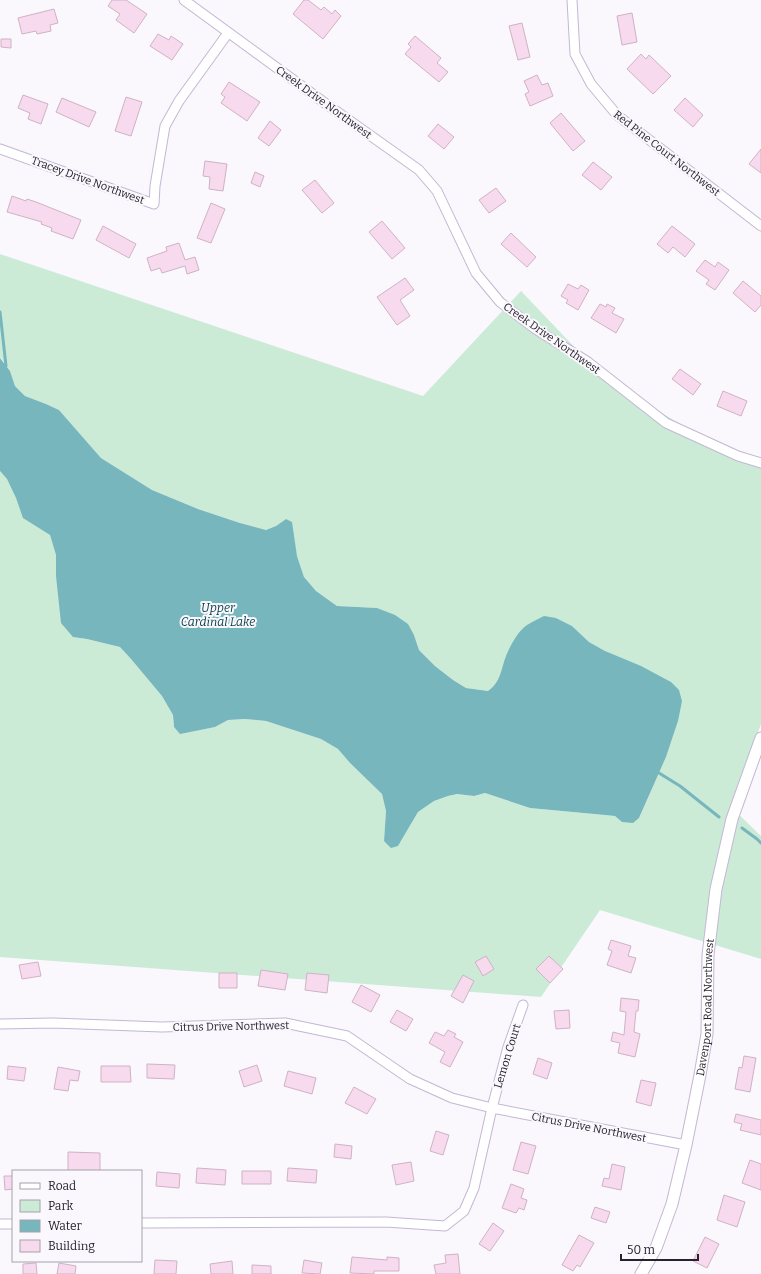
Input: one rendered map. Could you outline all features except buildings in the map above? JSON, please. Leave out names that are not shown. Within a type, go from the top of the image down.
[{"type":"street","name":"Creek Drive Northwest","points":[[184,0],[419,170],[437,191],[476,273],[500,302],[534,328],[588,362],[666,424],[738,456],[761,463]]},
{"type":"street","name":"Red Pine Court Northwest","points":[[572,0],[575,54],[591,84],[604,100],[617,115],[761,226]]},
{"type":"street","name":"Tracey Drive Northwest","points":[[0,149],[154,204],[155,186],[165,126],[179,101],[228,33]]},
{"type":"street","name":"Davenport Road Northwest","points":[[641,1274],[656,1248],[672,1204],[686,1146],[707,1034],[708,956],[716,889],[732,819],[761,738]]},
{"type":"street","name":"Lemon Court","points":[[492,1108],[508,1047],[523,1005]]},
{"type":"street","name":"Citrus Drive Northwest","points":[[0,1024],[53,1023],[162,1027],[285,1023],[347,1036],[410,1079],[452,1098],[492,1108],[686,1146]]},
{"type":"street","points":[[142,1223],[386,1222],[445,1226],[464,1211],[474,1188],[492,1108]]},
{"type":"street","points":[[0,1224],[12,1224]]},
{"type":"green space","points":[[0,254],[423,396],[521,291],[601,375],[704,439],[761,461],[761,724],[731,807],[761,836],[761,959],[600,910],[541,997],[0,957],[0,471],[7,479],[23,517],[50,535],[56,555],[56,576],[73,637],[120,647],[162,696],[173,715],[174,727],[180,733],[215,727],[228,720],[245,719],[266,721],[321,739],[338,749],[350,763],[382,794],[386,811],[384,841],[398,846],[418,812],[434,801],[457,794],[474,796],[485,793],[530,808],[615,816],[622,822],[639,818],[666,757],[678,721],[605,651],[589,642],[572,626],[556,618],[506,657],[501,676],[488,691],[466,688],[435,666],[419,650],[414,635],[377,608],[337,606],[316,591],[304,577],[297,556],[291,522],[286,519],[276,526],[266,530],[198,509],[152,490],[101,458],[59,410],[25,396],[15,386],[10,371],[0,357]]},
{"type":"water","name":"Upper Cardinal Lake","points":[[0,358],[10,371],[15,386],[25,396],[59,410],[101,458],[152,490],[198,509],[266,530],[276,526],[286,519],[292,522],[297,556],[304,577],[316,591],[337,606],[377,608],[395,615],[408,624],[414,635],[419,650],[435,666],[466,688],[488,691],[496,684],[504,661],[517,635],[527,625],[544,616],[556,618],[572,626],[589,642],[605,651],[641,666],[671,682],[679,690],[682,701],[678,721],[666,757],[639,818],[633,823],[622,822],[615,816],[530,808],[485,793],[474,796],[457,794],[434,801],[418,812],[398,846],[391,848],[384,841],[386,811],[382,794],[350,763],[338,749],[321,739],[266,721],[245,719],[228,720],[215,727],[180,734],[174,727],[173,715],[162,696],[120,647],[73,637],[61,623],[56,576],[56,555],[50,535],[23,518],[7,479],[0,471]]},
{"type":"waterway","points":[[0,312],[6,366]]},
{"type":"waterway","points":[[659,773],[680,786],[719,817]]},
{"type":"waterway","points":[[742,828],[761,843]]}]
